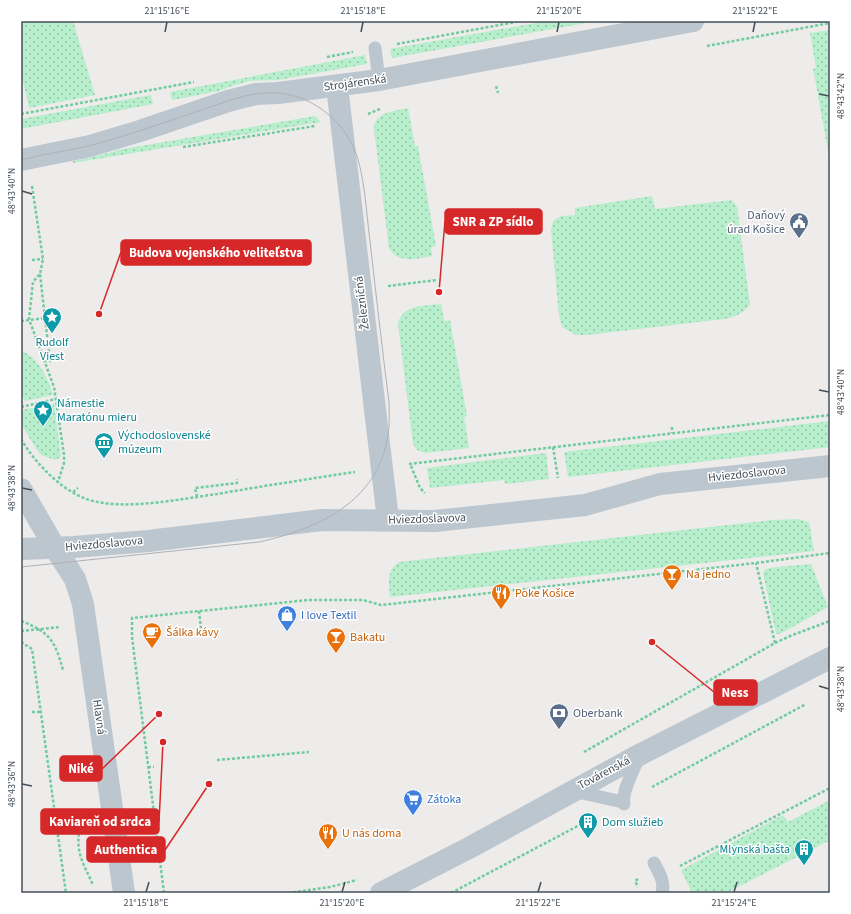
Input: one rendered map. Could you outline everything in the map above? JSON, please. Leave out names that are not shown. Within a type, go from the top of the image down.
[{"type":"street","name":"Strojárenská","points":[[26,169],[90,146],[243,96],[379,80],[693,21]]},
{"type":"street","name":"Železničná","points":[[337,86],[388,520]]},
{"type":"street","name":"Hviezdoslavova","points":[[21,549],[56,548],[148,541],[322,520],[435,521],[585,505],[660,484],[830,466]]},
{"type":"street","points":[[21,489],[56,548]]},
{"type":"street","name":"Hlavná","points":[[56,548],[75,579],[83,604],[124,893]]},
{"type":"street","name":"Továrenská","points":[[381,893],[469,848],[641,754],[830,658]]},
{"type":"lane","points":[[374,48],[379,80]]},
{"type":"lane","points":[[571,791],[624,803],[626,791],[641,754]]},
{"type":"lane","points":[[654,863],[662,878],[662,893]]},
{"type":"path","points":[[496,86],[498,93]]},
{"type":"path","points":[[183,147],[340,121],[369,114]]},
{"type":"path","points":[[26,169],[44,259],[40,274],[50,361],[44,362]]},
{"type":"path","points":[[32,260],[44,259]]},
{"type":"path","points":[[33,282],[40,274]]},
{"type":"path","points":[[32,278],[30,319],[54,387],[64,454],[64,464],[58,482]]},
{"type":"path","points":[[388,286],[437,280]]},
{"type":"path","points":[[21,321],[50,318]]},
{"type":"path","points":[[21,407],[56,399]]},
{"type":"path","points":[[21,438],[29,452],[39,464],[58,482],[73,492],[92,501],[125,505],[197,497],[410,464],[830,415]]},
{"type":"path","points":[[672,427],[672,433]]},
{"type":"path","points":[[553,447],[558,478]]},
{"type":"path","points":[[410,464],[420,488],[431,496]]},
{"type":"path","points":[[197,497],[195,488],[237,483],[237,479]]},
{"type":"path","points":[[73,492],[78,488]]},
{"type":"path","points":[[164,893],[132,637],[132,618],[308,600],[363,600],[381,605],[756,562],[830,552]]},
{"type":"path","points":[[756,562],[775,643]]},
{"type":"path","points":[[199,611],[201,629]]},
{"type":"path","points":[[21,621],[38,629],[56,646],[63,672]]},
{"type":"path","points":[[704,684],[775,643],[830,622]]},
{"type":"path","points":[[21,631],[38,629]]},
{"type":"path","points":[[21,642],[32,649],[66,893]]},
{"type":"path","points":[[32,712],[41,712]]},
{"type":"path","points":[[217,760],[309,752]]},
{"type":"path","points":[[148,767],[154,767]]},
{"type":"path","points":[[676,867],[830,788]]},
{"type":"path","points":[[82,807],[84,815],[79,831],[78,848],[84,868],[94,887]]},
{"type":"path","points":[[157,835],[163,834]]},
{"type":"path","points":[[288,893],[330,887],[361,878]]},
{"type":"green space","points":[[21,21],[73,21],[95,95],[29,108],[21,72]]},
{"type":"green space","points":[[547,21],[597,21],[392,58],[390,49]]},
{"type":"green space","points":[[830,30],[830,162],[813,68],[816,68],[810,33]]},
{"type":"green space","points":[[365,55],[367,64],[278,80],[249,81],[219,91],[172,100],[170,92]]},
{"type":"green space","points":[[151,95],[153,104],[21,129],[21,119]]},
{"type":"green space","points":[[408,108],[415,146],[418,146],[436,246],[431,247],[432,256],[414,259],[397,256],[389,248],[374,129],[377,119],[381,116],[392,111]]},
{"type":"green space","points":[[315,116],[321,122],[73,163],[73,161],[123,149]]},
{"type":"green space","points":[[652,196],[655,209],[732,200],[737,207],[750,305],[738,315],[724,319],[587,335],[576,335],[562,327],[559,315],[551,230],[553,221],[561,216],[575,215],[575,208]]},
{"type":"green space","points":[[441,304],[444,321],[450,320],[467,416],[464,417],[469,448],[425,453],[417,450],[413,444],[398,324],[400,317],[409,309]]},
{"type":"green space","points":[[21,351],[32,357],[42,369],[49,382],[53,395],[25,401],[21,394]]},
{"type":"green space","points":[[54,404],[61,456],[55,460],[41,455],[21,424],[21,410]]},
{"type":"green space","points":[[830,421],[830,447],[568,477],[564,452]]},
{"type":"green space","points":[[546,453],[549,479],[505,484],[504,480],[430,488],[427,468]]},
{"type":"green space","points":[[797,519],[809,522],[814,551],[390,597],[390,573],[399,562],[773,520]]},
{"type":"green space","points":[[811,564],[828,607],[780,634],[776,634],[763,573],[768,568]]},
{"type":"green space","points":[[830,800],[830,840],[726,893],[692,893],[681,870],[783,815],[788,822]]},
{"type":"tram line","points":[[21,160],[101,143],[253,94],[281,93],[306,100],[318,107],[329,115],[346,134],[357,156],[363,180],[389,402],[388,435],[382,458],[372,478],[358,495],[342,509],[303,529],[259,542],[21,567]]},
{"type":"place","name":"Daňový úrad Košice","points":[[799,239]]},
{"type":"place","name":"SNR a ZP sídlo","points":[[439,292]]},
{"type":"place","name":"Budova vojenského veliteľstva","points":[[99,314]]},
{"type":"place","name":"Rudolf Viest","points":[[52,334]]},
{"type":"place","name":"Námestie Maratónu mieru","points":[[43,427]]},
{"type":"place","name":"Východoslovenské múzeum","points":[[104,459]]},
{"type":"place","name":"Na jedno","points":[[672,591]]},
{"type":"place","name":"Poke Košice","points":[[501,610]]},
{"type":"place","name":"I love Textil","points":[[287,632]]},
{"type":"place","name":"Ness","points":[[652,642]]},
{"type":"place","name":"Šálka kávy","points":[[152,649]]},
{"type":"place","name":"Bakatu","points":[[336,654]]},
{"type":"place","name":"Niké","points":[[159,714]]},
{"type":"place","name":"Oberbank","points":[[559,730]]},
{"type":"place","name":"Kaviareň od srdca","points":[[163,742]]},
{"type":"place","name":"Authentica","points":[[209,784]]},
{"type":"place","name":"Zátoka","points":[[413,816]]},
{"type":"place","name":"Dom služieb","points":[[588,839]]},
{"type":"place","name":"U nás doma","points":[[328,850]]},
{"type":"place","name":"Mlynská bašta","points":[[804,866]]}]
